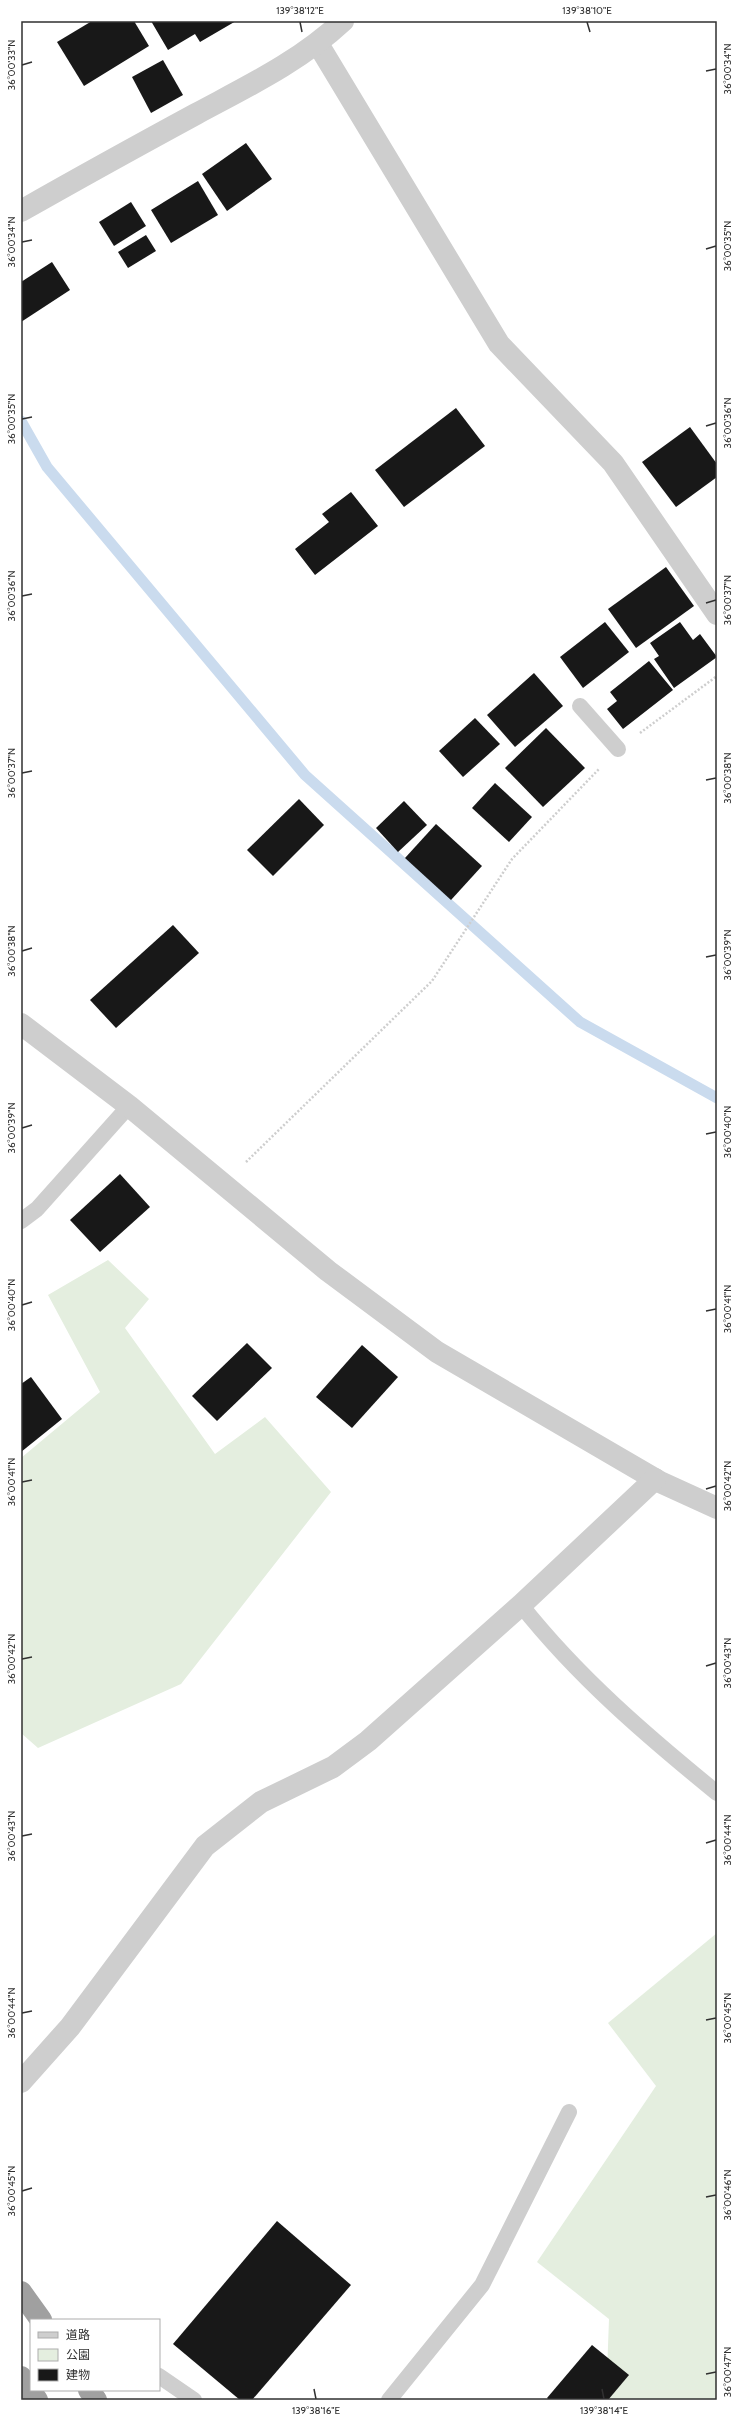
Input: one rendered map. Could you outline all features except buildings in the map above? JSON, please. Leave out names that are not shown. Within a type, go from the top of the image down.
[{"type":"highway","points":[[21,2292],[40,2319]]},
{"type":"highway","points":[[21,2377],[30,2390]]},
{"type":"highway","points":[[31,2391],[37,2400]]},
{"type":"highway","points":[[90,2391],[96,2400]]},
{"type":"street","points":[[21,211],[95,168],[283,67],[318,44],[343,21]]},
{"type":"street","points":[[318,44],[499,344],[613,463],[717,614]]},
{"type":"street","points":[[21,1024],[129,1106],[328,1271],[437,1352],[655,1479],[717,1508]]},
{"type":"street","points":[[21,2082],[70,2027],[205,1846],[261,1802],[333,1767],[368,1742],[522,1605],[655,1479]]},
{"type":"lane","points":[[580,706],[618,749]]},
{"type":"lane","points":[[21,1221],[37,1209],[129,1106]]},
{"type":"lane","points":[[522,1605],[609,1702],[638,1729],[717,1793]]},
{"type":"lane","points":[[389,2400],[482,2285],[569,2112]]},
{"type":"lane","points":[[160,2377],[194,2400]]},
{"type":"path","points":[[224,1184],[432,981],[512,859],[618,749],[717,676]]},
{"type":"green space","points":[[108,1260],[149,1299],[125,1328],[215,1454],[265,1417],[331,1492],[181,1684],[38,1748],[21,1733],[21,1458],[100,1392],[48,1295]]},
{"type":"green space","points":[[717,1933],[717,2400],[606,2400],[609,2319],[537,2262],[656,2086],[608,2023]]},
{"type":"waterway","points":[[21,421],[47,467],[305,775],[580,1022],[717,1098]]}]
